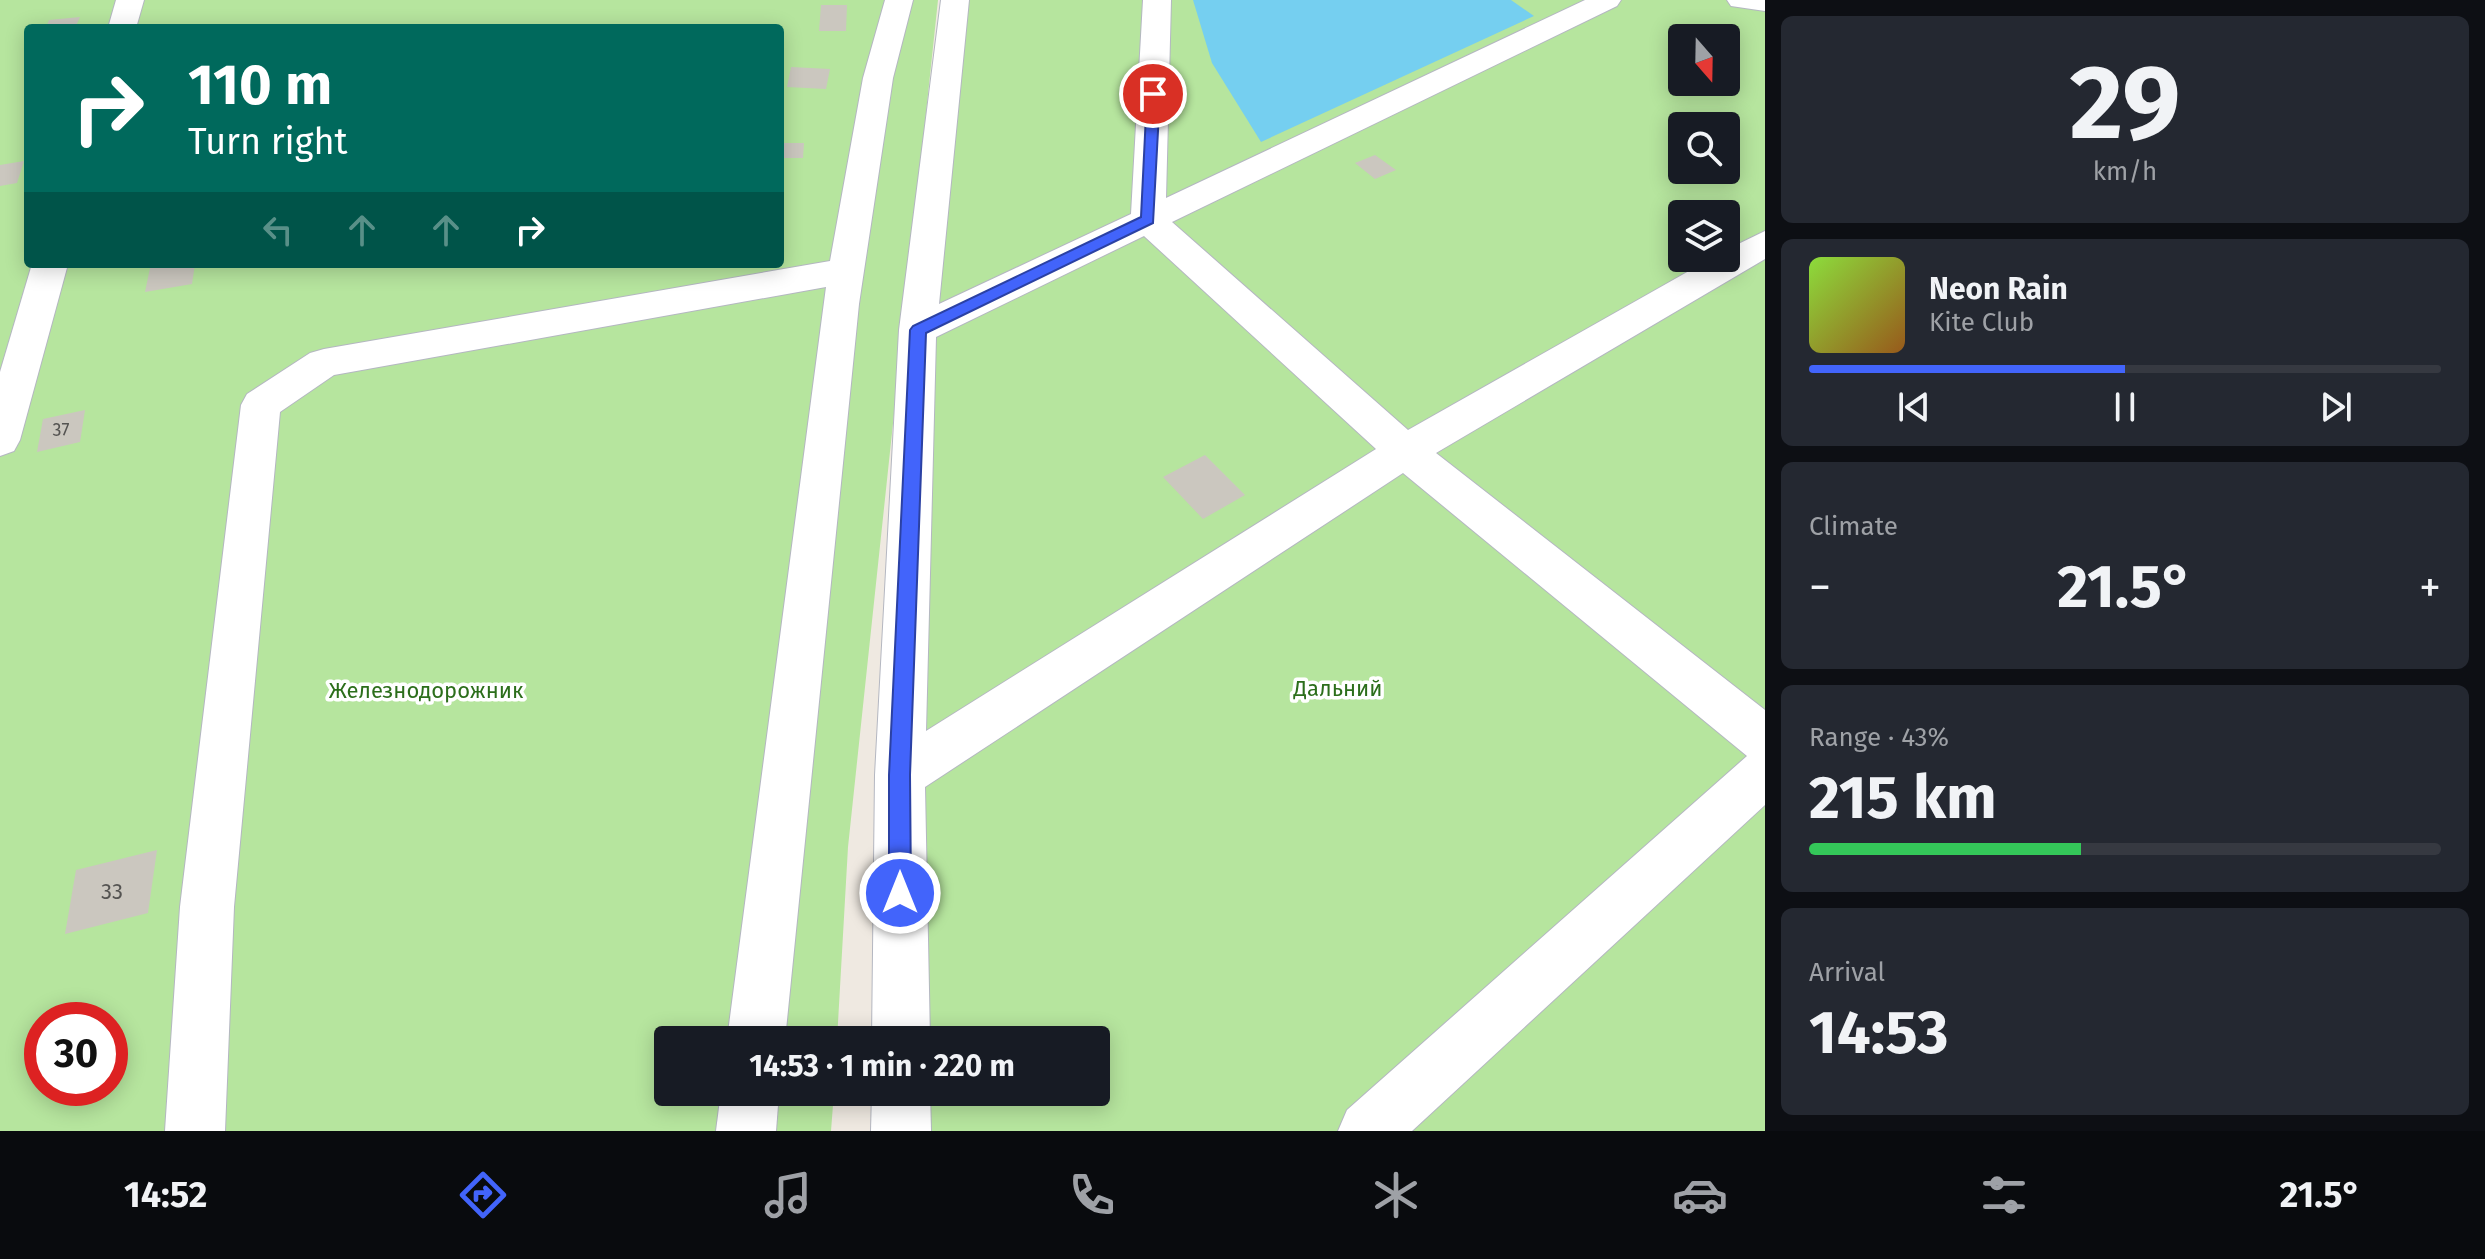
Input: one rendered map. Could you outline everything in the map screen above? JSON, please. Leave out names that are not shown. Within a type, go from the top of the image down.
[{"type":"street","points":[[123,24],[130,0]]},
{"type":"street","points":[[758,1026],[846,271],[878,78],[899,0]]},
{"type":"street","points":[[901,1026],[900,775],[918,330],[955,0]]},
{"type":"street","points":[[1148,220],[1157,0]]},
{"type":"street","points":[[918,330],[1607,0]]},
{"type":"street","points":[[1741,0],[1765,3]]},
{"type":"street","points":[[1148,220],[1405,451],[1765,740]]},
{"type":"street","points":[[900,775],[1405,451],[1765,243]]},
{"type":"street","points":[[0,440],[49,268]]},
{"type":"street","points":[[195,1131],[207,907],[261,405],[324,363],[846,271]]},
{"type":"street","points":[[1368,1131],[1765,772]]},
{"type":"street","points":[[746,1131],[749,1106]]},
{"type":"street","points":[[901,1106],[901,1131]]},
{"type":"green space","name":"Железнодорожник","points":[[0,0],[938,0],[848,847],[838,1026],[654,1026],[654,1106],[833,1106],[831,1131],[0,1131]]},
{"type":"green space","name":"Дальний","points":[[949,0],[1765,0],[1765,1131],[887,1131],[888,1106],[1110,1106],[1110,1026],[893,1026]]},
{"type":"water","points":[[1193,0],[1511,0],[1534,16],[1261,142],[1212,63]]},
{"type":"building","points":[[821,5],[847,5],[846,31],[819,31]]},
{"type":"building","points":[[80,17],[77,24],[48,24],[49,20]]},
{"type":"building","points":[[791,67],[830,69],[826,89],[787,87]]},
{"type":"building","points":[[784,143],[804,143],[803,158],[784,158]]},
{"type":"building","points":[[1375,155],[1396,170],[1375,179],[1355,163]]},
{"type":"building","points":[[24,161],[17,183],[0,186],[0,165]]},
{"type":"building","points":[[150,268],[194,268],[192,284],[145,292]]},
{"type":"building","points":[[85,410],[80,442],[37,452],[43,419]]},
{"type":"building","points":[[1205,455],[1245,495],[1203,519],[1163,477]]},
{"type":"building","points":[[157,850],[148,913],[65,934],[76,870]]},
{"type":"route","points":[[900,893],[900,775],[918,330],[1148,220],[1153,94]]}]
